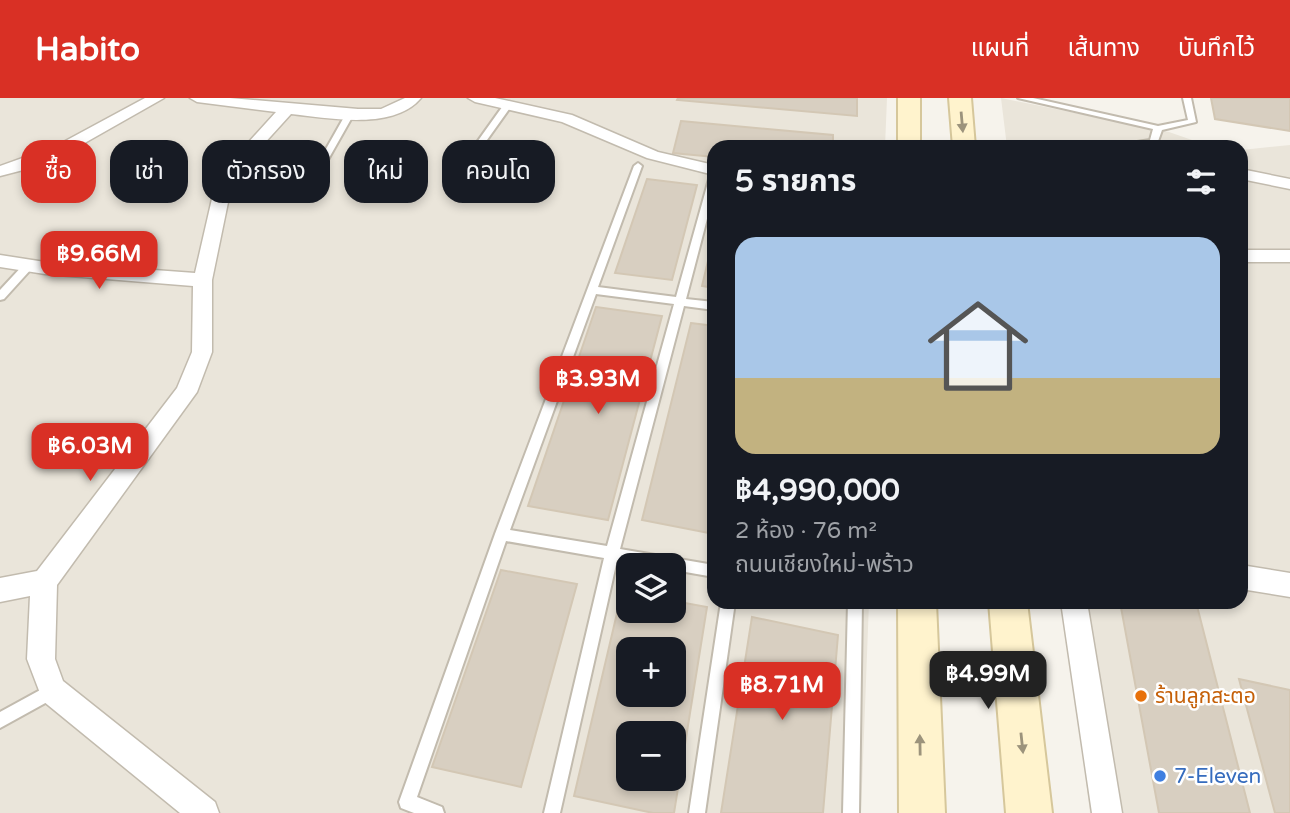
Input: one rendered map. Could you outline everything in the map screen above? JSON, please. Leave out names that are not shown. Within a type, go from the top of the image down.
[{"type":"main road","points":[[909,98],[909,140]]},
{"type":"main road","points":[[960,98],[963,140]]},
{"type":"main road","points":[[918,609],[922,813]]},
{"type":"main road","points":[[1009,609],[1029,813]]},
{"type":"street","points":[[0,171],[19,167],[69,147],[124,113],[157,98]]},
{"type":"street","points":[[197,98],[324,112],[396,110],[414,98]]},
{"type":"street","points":[[324,112],[342,98]]},
{"type":"street","points":[[475,98],[514,103],[567,118],[653,155],[707,173]]},
{"type":"street","points":[[204,813],[53,691],[41,659],[44,583],[186,392],[202,352],[203,279],[225,177],[288,108]]},
{"type":"street","points":[[1,190],[19,167]]},
{"type":"street","points":[[1248,175],[1290,184]]},
{"type":"street","points":[[1248,256],[1290,256]]},
{"type":"street","points":[[0,261],[203,279]]},
{"type":"street","points":[[1248,578],[1290,585]]},
{"type":"street","points":[[0,590],[44,583]]},
{"type":"street","points":[[1075,609],[1107,813]]},
{"type":"lane","points":[[1022,98],[1158,128],[1192,122],[1187,98]]},
{"type":"lane","points":[[485,140],[514,103]]},
{"type":"lane","points":[[330,149],[351,112]]},
{"type":"lane","points":[[1155,140],[1158,128]]},
{"type":"lane","points":[[436,813],[407,802],[502,534],[638,166]]},
{"type":"lane","points":[[552,813],[612,553],[707,198]]},
{"type":"lane","points":[[0,296],[29,265]]},
{"type":"lane","points":[[592,290],[707,305]]},
{"type":"lane","points":[[502,534],[707,570]]},
{"type":"lane","points":[[697,813],[727,609]]},
{"type":"lane","points":[[851,813],[855,609]]},
{"type":"lane","points":[[0,720],[53,691]]},
{"type":"shaded area","points":[[0,98],[887,98],[885,140],[707,140],[707,609],[869,609],[861,813],[0,813]]},
{"type":"shaded area","points":[[1001,98],[1169,132],[1192,140],[1006,140]]},
{"type":"shaded area","points":[[1290,145],[1290,813],[1090,813],[1065,609],[1248,609],[1248,149]]},
{"type":"building","points":[[857,98],[857,116],[677,100]]},
{"type":"building","points":[[1211,98],[1290,98],[1290,131],[1215,119]]},
{"type":"building","points":[[681,121],[833,135],[833,140],[707,140],[707,156],[673,153]]},
{"type":"building","points":[[647,179],[697,185],[672,280],[615,273]]},
{"type":"building","points":[[707,265],[707,287],[702,286]]},
{"type":"building","points":[[596,307],[662,316],[608,520],[528,506]]},
{"type":"building","points":[[691,323],[707,325],[707,533],[642,520]]},
{"type":"building","points":[[501,570],[577,584],[521,787],[432,767]]},
{"type":"building","points":[[686,603],[707,607],[686,738],[686,721],[616,721],[616,791],[678,791],[674,813],[653,813],[574,796],[616,618],[616,623],[686,623]]},
{"type":"building","points":[[1121,609],[1198,609],[1250,813],[1159,813]]},
{"type":"building","points":[[752,617],[838,635],[823,813],[721,813]]},
{"type":"building","points":[[1239,679],[1290,690],[1290,813],[1275,813]]},
{"type":"place","name":"ร้านลูกสะตอ","points":[[1141,696]]},
{"type":"place","name":"7-Eleven","points":[[1160,776]]}]
